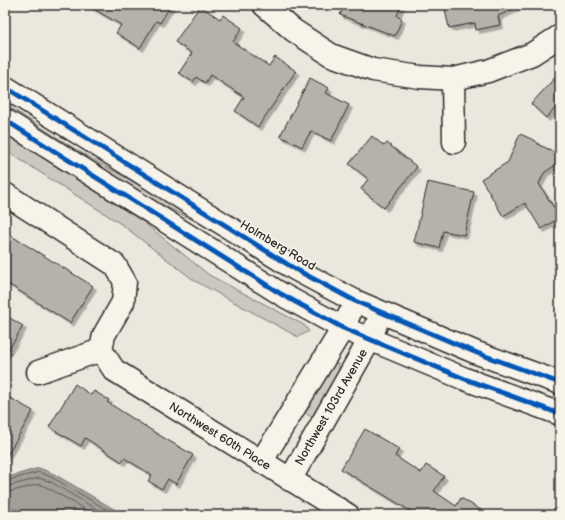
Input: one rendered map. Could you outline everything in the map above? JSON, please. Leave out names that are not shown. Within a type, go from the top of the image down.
[{"type":"street","points":[[264,5],[293,30],[332,54],[373,70],[420,77],[453,79],[488,71],[532,54],[560,36]]},
{"type":"street","points":[[453,79],[454,142]]},
{"type":"street","name":"Holmberg Road","points":[[5,87],[295,269],[355,301],[477,353],[560,383]]},
{"type":"street","points":[[5,120],[281,294],[343,328],[465,379],[560,414]]},
{"type":"street","points":[[5,194],[115,265],[125,282],[123,302],[104,336],[101,350],[38,372]]},
{"type":"street","points":[[261,462],[343,328],[355,301]]},
{"type":"street","name":"Northwest 103rd Avenue","points":[[290,480],[370,339],[381,312]]},
{"type":"street","name":"Northwest 60th Place","points":[[101,350],[114,370],[348,515]]},
{"type":"shaded area","points":[[5,104],[80,152],[157,195],[256,257],[197,222],[136,192],[5,108]]},
{"type":"shaded area","points":[[5,134],[142,221],[209,275],[304,325],[309,331],[298,337],[195,281],[121,224],[5,150]]},
{"type":"shaded area","points":[[333,361],[339,365],[339,370],[315,415],[309,416],[305,412],[306,406]]},
{"type":"water","points":[[39,468],[54,474],[124,515],[5,515],[5,478]]},
{"type":"building","points":[[87,5],[171,5],[160,23],[156,21],[140,48],[116,33],[121,25]]},
{"type":"building","points":[[344,5],[401,5],[397,16],[402,19],[395,36],[340,15]]},
{"type":"building","points":[[444,5],[522,5],[498,16],[500,25],[476,30],[475,23],[449,28]]},
{"type":"building","points":[[200,6],[220,19],[223,15],[242,28],[233,42],[269,66],[275,57],[296,71],[258,127],[235,111],[244,97],[210,75],[205,83],[196,77],[193,82],[179,73],[192,53],[175,42]]},
{"type":"building","points":[[560,72],[560,103],[546,118],[531,104]]},
{"type":"building","points":[[310,78],[329,88],[326,93],[349,105],[331,141],[311,131],[302,147],[280,136]]},
{"type":"building","points":[[520,134],[553,151],[560,162],[544,173],[539,184],[558,214],[556,220],[541,229],[525,203],[503,216],[481,179],[508,162]]},
{"type":"building","points":[[372,136],[384,146],[387,143],[417,167],[384,208],[361,189],[368,179],[349,164]]},
{"type":"building","points":[[428,182],[474,192],[464,235],[443,231],[439,248],[414,242]]},
{"type":"building","points":[[5,232],[93,286],[70,323],[5,282]]},
{"type":"building","points":[[5,315],[23,326],[5,356]]},
{"type":"building","points":[[75,384],[91,395],[94,391],[109,400],[107,402],[193,455],[176,484],[168,479],[162,489],[148,481],[152,475],[124,458],[122,462],[85,438],[81,446],[49,427]]},
{"type":"building","points":[[5,395],[33,411],[5,459]]},
{"type":"building","points":[[365,429],[399,449],[395,456],[421,473],[426,465],[444,476],[434,491],[456,506],[461,498],[489,515],[417,515],[341,469]]},
{"type":"cycle path","points":[[5,87],[295,269],[355,301],[477,353],[560,383]]},
{"type":"cycle path","points":[[5,120],[281,294],[343,328],[465,379],[560,414]]}]
